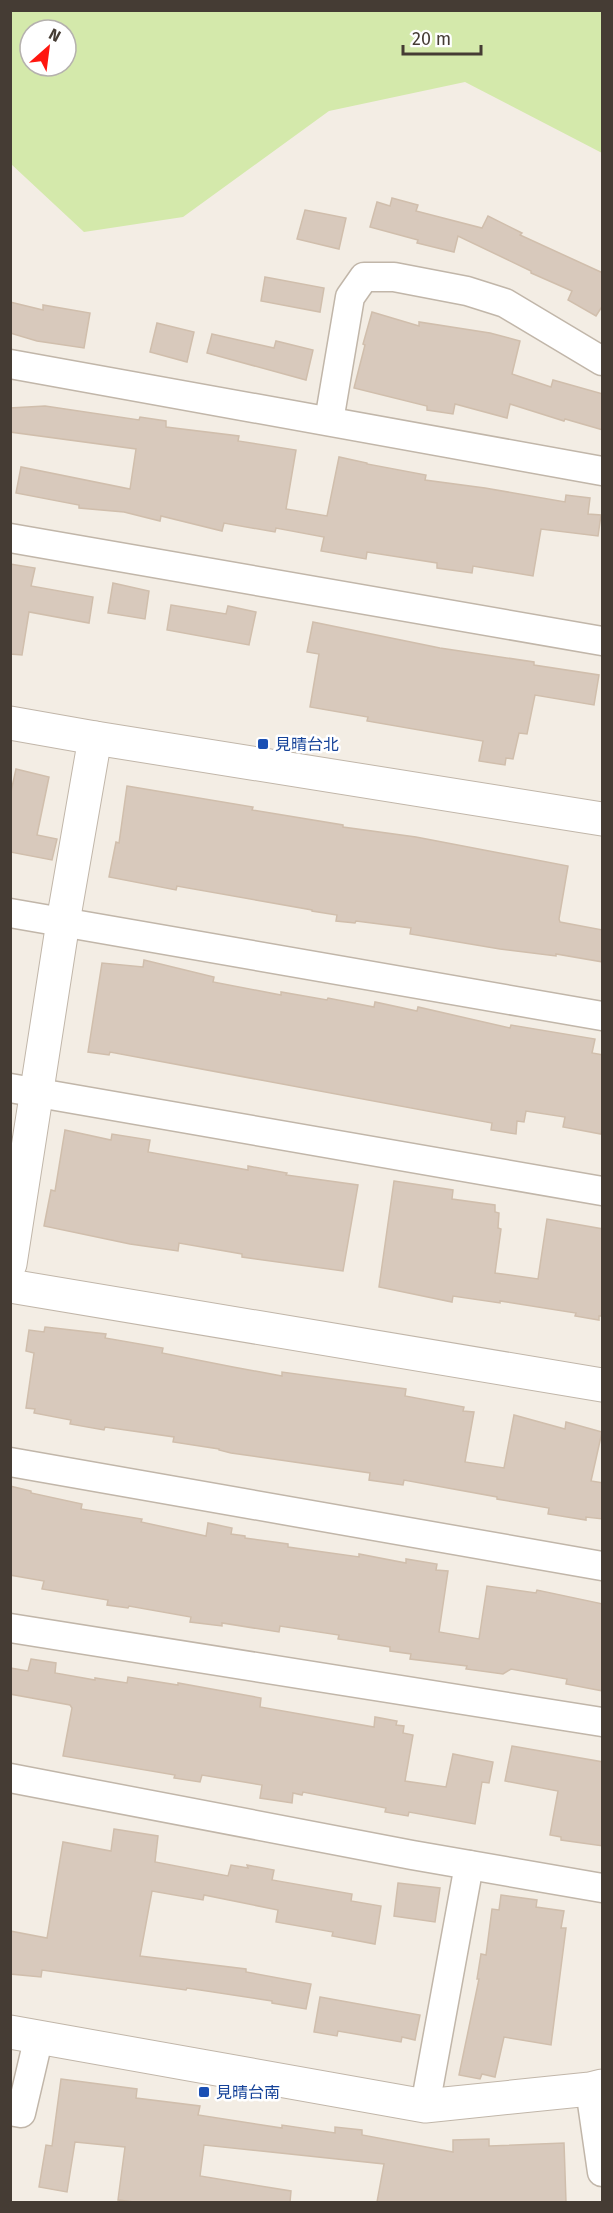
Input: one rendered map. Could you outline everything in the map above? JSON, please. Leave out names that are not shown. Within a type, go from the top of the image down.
[{"type":"street","points":[[329,422],[350,297],[364,277],[394,277],[467,291],[505,303],[603,361]]},
{"type":"street","points":[[10,364],[603,471]]},
{"type":"street","points":[[10,538],[603,641]]},
{"type":"street","points":[[10,723],[603,819]]},
{"type":"street","points":[[10,1264],[24,1091],[63,922],[95,738]]},
{"type":"street","points":[[10,913],[603,1016]]},
{"type":"street","points":[[24,1091],[603,1191]]},
{"type":"street","points":[[10,1286],[603,1385]]},
{"type":"street","points":[[10,1462],[603,1566]]},
{"type":"street","points":[[10,1628],[603,1722]]},
{"type":"street","points":[[10,1778],[603,1888]]},
{"type":"street","points":[[425,2106],[468,1864]]},
{"type":"street","points":[[10,2111],[21,2113],[25,2034],[425,2106],[596,2088],[603,2172]]},
{"type":"green space","points":[[10,11],[602,11],[602,153],[465,82],[329,111],[183,217],[84,232],[11,164]]},
{"type":"building","points":[[392,198],[418,205],[416,211],[482,228],[488,216],[522,233],[520,235],[603,273],[603,305],[596,316],[568,300],[572,291],[458,236],[454,252],[417,243],[418,240],[370,227],[377,202],[390,206]]},
{"type":"building","points":[[305,210],[346,218],[339,249],[297,239]]},
{"type":"building","points":[[265,277],[324,288],[320,312],[261,301]]},
{"type":"building","points":[[10,302],[43,310],[43,305],[90,313],[84,348],[37,341],[10,333]]},
{"type":"building","points":[[372,312],[419,326],[419,322],[490,333],[520,341],[512,374],[551,387],[553,380],[603,394],[603,430],[565,419],[564,421],[510,404],[507,418],[455,404],[453,414],[427,410],[427,406],[354,388]]},
{"type":"building","points":[[157,323],[194,332],[187,362],[150,352]]},
{"type":"building","points":[[212,334],[274,348],[276,341],[313,350],[306,380],[207,353]]},
{"type":"building","points":[[45,406],[139,420],[140,417],[166,421],[166,427],[239,436],[238,441],[296,450],[286,509],[327,516],[339,457],[426,475],[425,480],[565,502],[566,495],[590,498],[588,514],[601,515],[598,536],[541,529],[533,576],[473,566],[472,573],[437,568],[437,563],[367,552],[366,559],[321,551],[324,537],[276,528],[275,532],[224,523],[222,531],[161,516],[160,521],[124,512],[79,508],[79,505],[16,493],[21,467],[130,489],[136,449],[10,432],[10,408]]},
{"type":"building","points":[[10,564],[35,568],[31,586],[93,597],[89,623],[29,612],[22,655],[10,654]]},
{"type":"building","points":[[113,583],[149,591],[145,619],[108,613]]},
{"type":"building","points":[[171,605],[226,614],[228,606],[256,612],[249,645],[167,630]]},
{"type":"building","points":[[313,622],[440,648],[534,662],[534,665],[599,675],[594,705],[535,695],[527,734],[519,733],[513,759],[506,758],[505,765],[479,761],[483,741],[367,721],[368,717],[310,707],[319,654],[307,652]]},
{"type":"building","points":[[16,769],[49,777],[37,835],[57,839],[52,860],[10,852],[10,796]]},
{"type":"building","points":[[127,786],[253,807],[252,810],[343,825],[343,827],[416,837],[568,866],[560,922],[603,930],[603,962],[556,954],[556,956],[500,949],[410,934],[411,928],[356,921],[355,923],[336,921],[337,915],[312,910],[177,886],[176,890],[109,877],[116,842],[119,843]]},
{"type":"building","points":[[144,960],[214,977],[213,982],[281,995],[281,992],[327,1000],[328,998],[374,1007],[375,1002],[417,1011],[418,1007],[510,1028],[511,1025],[595,1039],[592,1053],[603,1055],[601,1134],[563,1127],[565,1117],[526,1111],[524,1122],[517,1121],[516,1134],[491,1130],[492,1123],[110,1052],[109,1055],[88,1052],[102,963],[143,967]]},
{"type":"building","points":[[65,1130],[111,1140],[112,1134],[150,1140],[148,1152],[248,1170],[248,1166],[287,1173],[286,1175],[358,1185],[343,1271],[242,1257],[242,1254],[179,1243],[178,1251],[130,1244],[44,1226],[51,1190],[55,1191]]},
{"type":"building","points":[[394,1181],[453,1190],[452,1199],[495,1205],[495,1212],[499,1213],[498,1228],[501,1229],[495,1273],[538,1279],[547,1219],[603,1229],[603,1316],[599,1316],[599,1320],[575,1316],[576,1313],[453,1296],[452,1302],[379,1287]]},
{"type":"building","points":[[45,1327],[106,1334],[105,1338],[163,1348],[162,1353],[282,1376],[282,1372],[406,1389],[405,1396],[464,1407],[463,1411],[474,1412],[465,1462],[504,1468],[514,1415],[565,1429],[566,1422],[602,1432],[591,1481],[603,1483],[603,1519],[586,1517],[586,1520],[548,1514],[549,1508],[497,1499],[497,1497],[404,1480],[403,1485],[369,1480],[370,1473],[231,1453],[173,1442],[174,1437],[105,1427],[104,1430],[70,1424],[71,1420],[34,1413],[35,1409],[26,1408],[34,1353],[26,1351],[29,1330],[44,1332]]},
{"type":"building","points":[[10,1486],[82,1504],[81,1509],[142,1519],[141,1522],[206,1536],[208,1523],[232,1528],[231,1534],[288,1544],[288,1547],[359,1557],[359,1554],[406,1563],[406,1559],[437,1564],[436,1570],[448,1571],[439,1632],[479,1639],[487,1586],[536,1593],[537,1590],[603,1604],[603,1691],[566,1684],[567,1679],[511,1669],[503,1674],[466,1669],[467,1666],[410,1659],[411,1654],[390,1651],[390,1647],[338,1639],[339,1635],[280,1626],[279,1632],[222,1623],[222,1626],[190,1622],[191,1617],[129,1606],[128,1608],[107,1605],[108,1600],[42,1589],[44,1581],[10,1575]]},
{"type":"building","points":[[31,1659],[56,1663],[55,1673],[95,1680],[95,1678],[127,1683],[128,1677],[178,1685],[178,1683],[261,1698],[260,1707],[374,1727],[375,1717],[397,1721],[396,1725],[404,1726],[403,1733],[413,1735],[405,1781],[446,1787],[453,1754],[493,1762],[489,1783],[482,1782],[475,1824],[409,1812],[408,1816],[385,1812],[386,1808],[303,1792],[302,1795],[293,1793],[292,1803],[260,1798],[262,1785],[202,1775],[200,1782],[174,1778],[175,1775],[63,1756],[72,1708],[70,1705],[10,1694],[10,1668],[28,1671]]},
{"type":"building","points":[[512,1746],[603,1762],[603,1846],[561,1840],[561,1837],[550,1835],[558,1791],[505,1781]]},
{"type":"building","points":[[114,1829],[158,1836],[155,1862],[228,1876],[231,1865],[248,1868],[247,1865],[274,1870],[272,1880],[352,1894],[351,1901],[381,1906],[375,1944],[332,1936],[333,1932],[276,1922],[278,1910],[204,1895],[203,1900],[152,1891],[140,1956],[246,1969],[246,1972],[311,1984],[306,2009],[272,2003],[272,2001],[187,1988],[186,1990],[42,1970],[41,1977],[10,1974],[10,1931],[47,1938],[63,1842],[111,1851]]},
{"type":"building","points":[[398,1883],[440,1888],[435,1922],[394,1916]]},
{"type":"building","points":[[501,1895],[537,1900],[536,1907],[564,1911],[561,1928],[566,1928],[551,2045],[504,2037],[495,2077],[482,2074],[480,2079],[459,2075],[479,1979],[477,1979],[481,1954],[486,1955],[492,1909],[499,1910]]},
{"type":"building","points":[[320,1997],[420,2015],[415,2040],[402,2037],[401,2042],[338,2031],[337,2036],[314,2032]]},
{"type":"building","points":[[61,2079],[137,2089],[136,2098],[200,2106],[198,2115],[282,2128],[282,2125],[335,2133],[335,2127],[362,2130],[362,2135],[453,2152],[453,2140],[489,2139],[489,2146],[564,2143],[566,2202],[377,2202],[384,2164],[204,2145],[200,2176],[291,2191],[290,2202],[134,2202],[118,2200],[125,2147],[75,2142],[67,2192],[39,2187],[46,2145],[52,2146]]},
{"type":"place","name":"見晴台北","points":[[263,744]]},
{"type":"place","name":"見晴台南","points":[[204,2092]]}]
